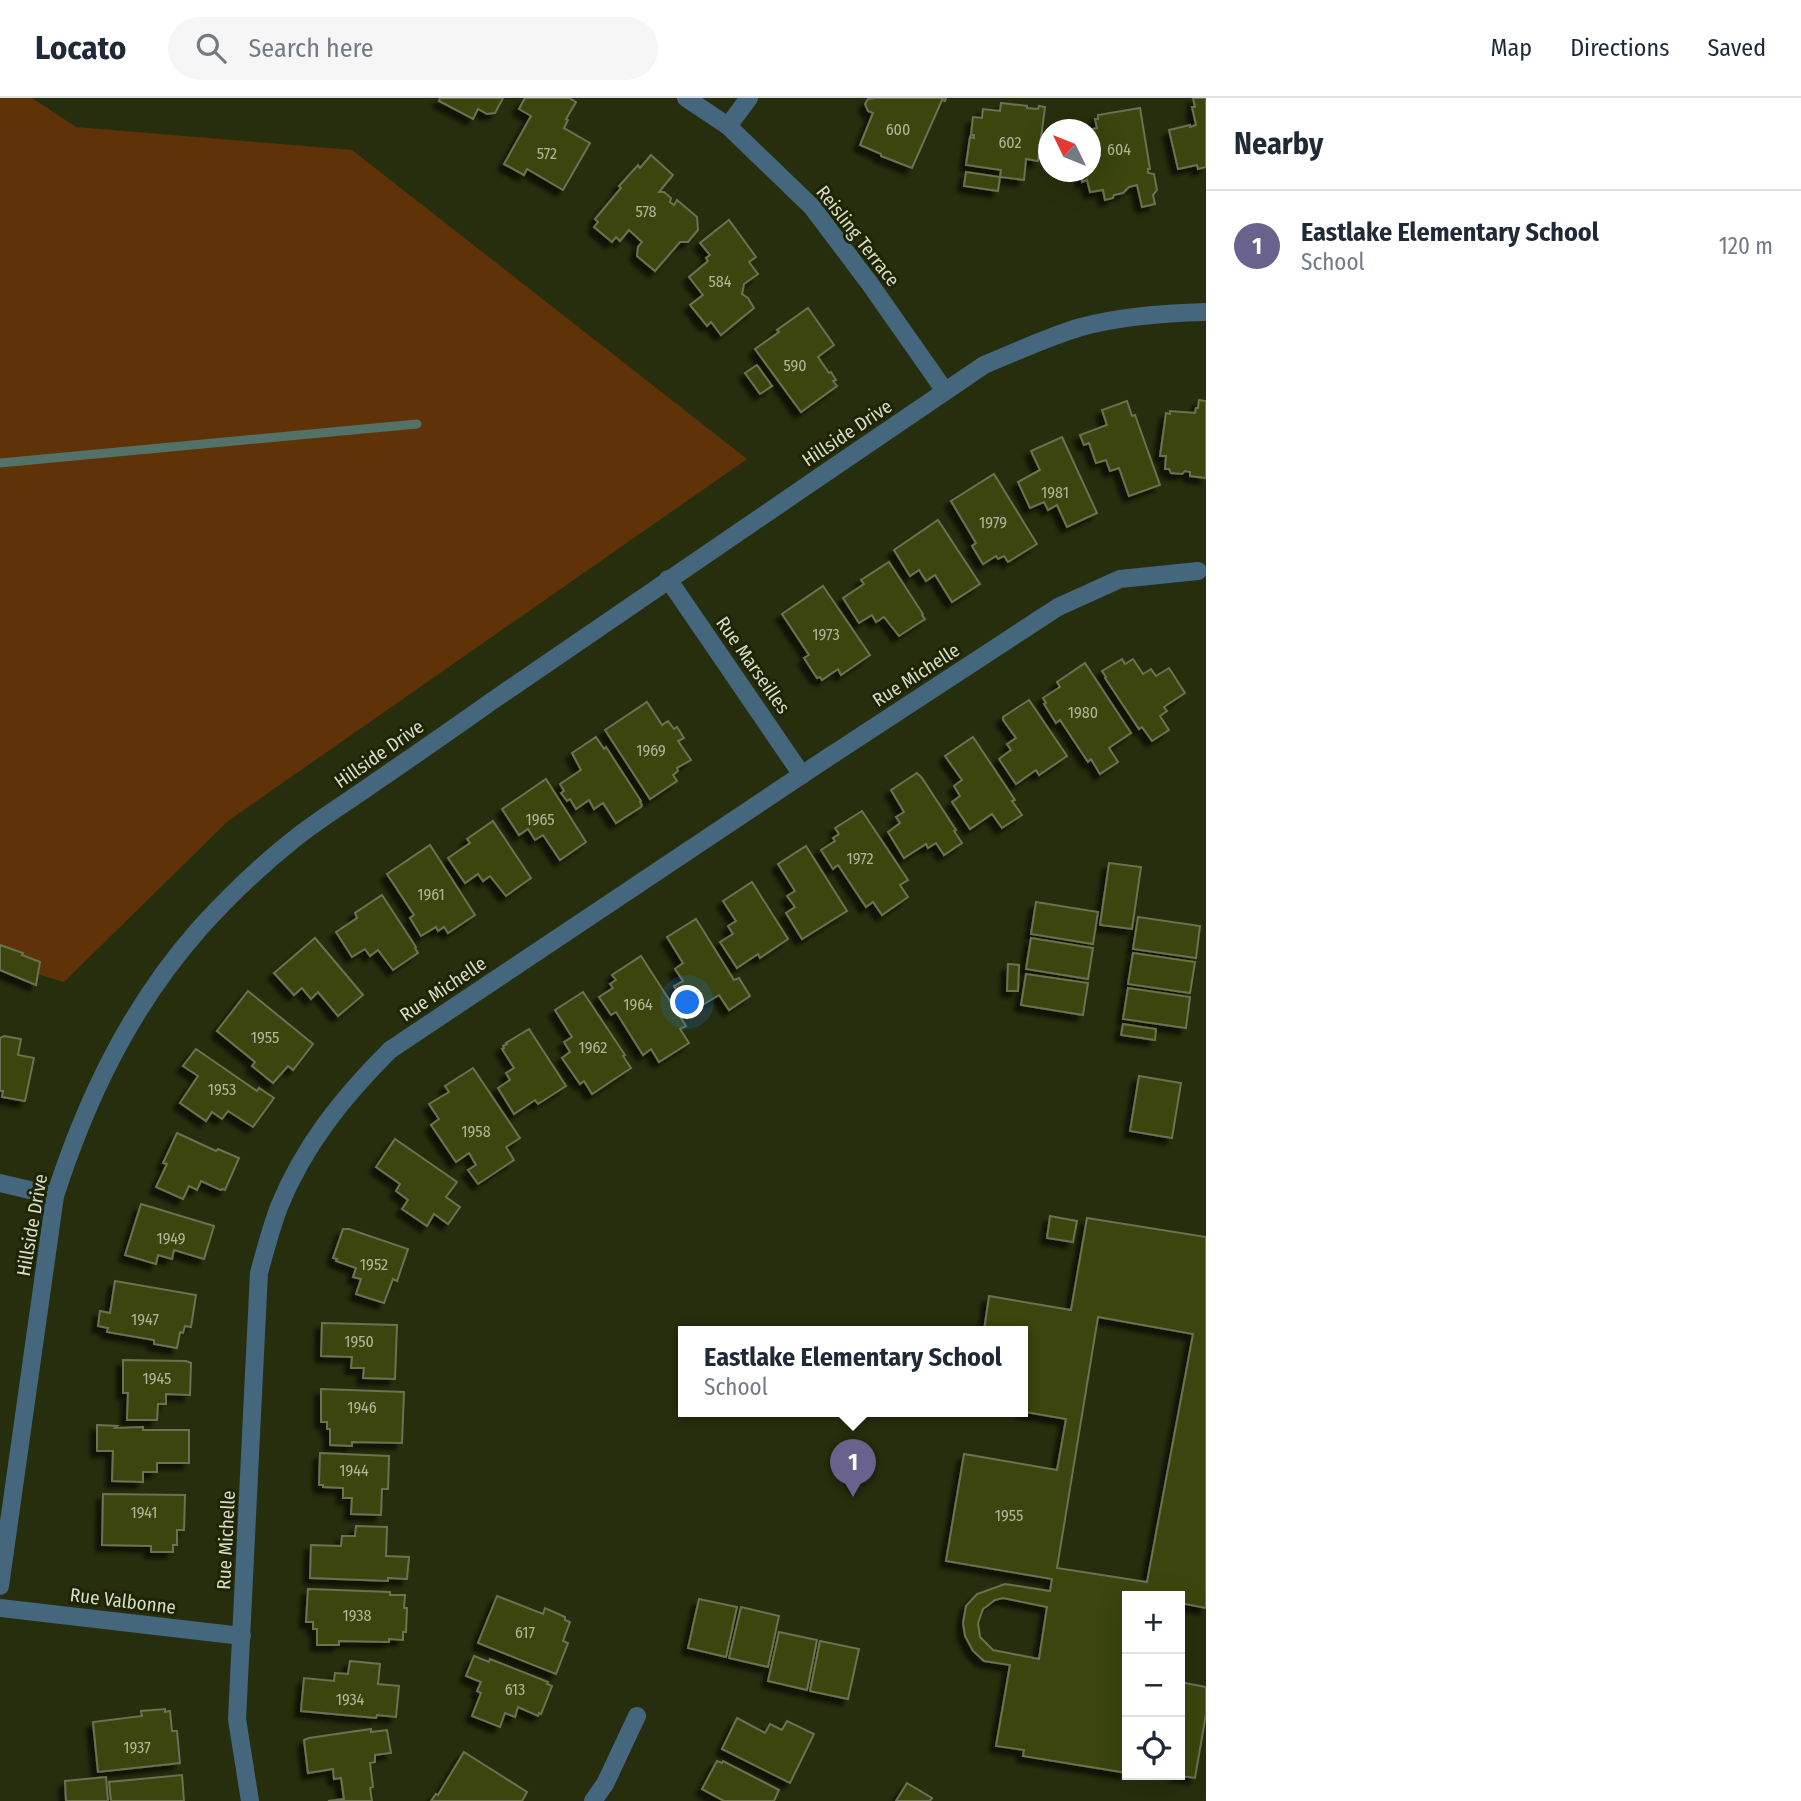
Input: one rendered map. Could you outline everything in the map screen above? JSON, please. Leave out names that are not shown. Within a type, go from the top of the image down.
[{"type":"street","name":"Reisling Terrace","points":[[686,98],[728,126],[812,207],[946,391]]},
{"type":"street","points":[[728,126],[749,98]]},
{"type":"street","name":"Hillside Drive","points":[[0,1586],[55,1196],[70,1148],[89,1101],[137,1012],[174,960],[228,897],[295,838],[668,579],[984,365],[1081,327],[1165,313],[1206,313]]},
{"type":"street","name":"Rue Michelle","points":[[250,1801],[237,1719],[259,1273],[279,1206],[311,1144],[334,1110],[390,1050],[1058,607],[1120,579],[1198,571]]},
{"type":"street","name":"Rue Marseilles","points":[[668,579],[803,775]]},
{"type":"street","points":[[0,1183],[55,1196]]},
{"type":"street","name":"Rue Valbonne","points":[[0,1608],[242,1636]]},
{"type":"street","points":[[593,1801],[605,1784],[637,1716]]},
{"type":"shaded area","points":[[0,98],[32,98],[76,127],[352,150],[747,459],[228,821],[64,982],[0,963]]},
{"type":"building","points":[[440,98],[503,98],[495,113],[487,114],[478,109],[473,119],[439,101]]},
{"type":"building","points":[[525,98],[569,98],[576,102],[564,128],[590,143],[563,190],[527,169],[524,175],[504,164],[531,116],[519,109]]},
{"type":"building","points":[[946,98],[945,101],[942,100],[912,168],[860,145],[873,113],[868,111],[865,104],[868,99]]},
{"type":"building","points":[[1193,98],[1206,98],[1206,167],[1198,169],[1197,165],[1178,169],[1169,130],[1196,125]]},
{"type":"building","points":[[1001,103],[1038,109],[1039,106],[1045,107],[1043,119],[1038,119],[1038,161],[1026,159],[1024,180],[1000,177],[1001,170],[966,165],[970,137],[974,138],[974,135],[971,135],[973,117],[982,118],[983,109],[1000,111]]},
{"type":"building","points":[[1140,108],[1150,169],[1148,173],[1154,174],[1157,190],[1153,195],[1155,204],[1142,207],[1137,185],[1105,200],[1103,190],[1090,192],[1088,182],[1101,182],[1101,119],[1098,119],[1098,115]]},
{"type":"building","points":[[651,155],[673,175],[659,192],[664,192],[671,198],[670,202],[674,205],[677,200],[697,217],[698,230],[688,242],[680,242],[655,271],[637,256],[642,242],[629,230],[620,241],[616,237],[612,242],[594,227],[598,222],[595,219],[621,188],[619,186]]},
{"type":"building","points":[[966,172],[1000,177],[998,191],[964,186]]},
{"type":"building","points":[[729,220],[756,257],[749,262],[758,274],[744,284],[742,294],[754,308],[721,335],[711,322],[707,326],[690,305],[703,295],[689,277],[708,261],[706,258],[710,255],[700,243]]},
{"type":"building","points":[[808,308],[834,345],[818,357],[829,373],[831,372],[837,386],[801,412],[755,349]]},
{"type":"building","points":[[757,365],[772,386],[760,394],[745,373]]},
{"type":"building","points":[[1199,400],[1206,401],[1206,478],[1190,476],[1190,472],[1185,471],[1182,474],[1171,473],[1169,469],[1165,469],[1166,456],[1160,456],[1166,413],[1195,413]]},
{"type":"building","points":[[1127,401],[1132,416],[1135,415],[1160,485],[1129,496],[1119,468],[1110,471],[1106,460],[1096,463],[1089,443],[1084,445],[1080,435],[1107,425],[1102,410]]},
{"type":"building","points":[[1062,437],[1097,513],[1067,527],[1057,505],[1048,510],[1044,502],[1030,508],[1018,482],[1040,470],[1031,451]]},
{"type":"building","points":[[994,474],[1037,544],[1008,562],[1004,556],[998,559],[996,556],[983,564],[972,546],[976,543],[951,501]]},
{"type":"building","points":[[938,520],[980,584],[952,602],[935,575],[926,581],[919,570],[910,576],[894,550]]},
{"type":"building","points":[[889,562],[925,619],[899,636],[884,617],[876,622],[872,615],[859,623],[843,598],[864,584],[861,580]]},
{"type":"building","points":[[823,586],[870,655],[841,675],[838,669],[822,680],[817,678],[804,658],[809,655],[782,614]]},
{"type":"building","points":[[1122,659],[1125,664],[1133,659],[1143,674],[1151,669],[1156,676],[1169,668],[1185,693],[1164,707],[1167,711],[1160,716],[1169,730],[1152,741],[1142,727],[1139,729],[1102,671]]},
{"type":"building","points":[[1085,663],[1131,733],[1109,748],[1118,762],[1100,774],[1091,759],[1088,762],[1060,720],[1056,723],[1043,698],[1060,687],[1057,682]]},
{"type":"building","points":[[1029,700],[1067,756],[1039,775],[1036,770],[1016,784],[999,759],[1011,750],[1007,744],[1016,738],[1003,717]]},
{"type":"building","points":[[647,702],[662,725],[668,721],[674,729],[677,727],[684,738],[678,741],[691,760],[677,768],[678,771],[673,775],[677,781],[650,799],[605,730]]},
{"type":"building","points":[[596,737],[604,749],[606,747],[642,805],[616,823],[603,803],[594,809],[589,800],[576,809],[570,799],[567,801],[561,793],[564,791],[560,784],[581,770],[572,753]]},
{"type":"building","points":[[973,737],[1022,815],[1002,828],[992,814],[970,829],[952,802],[960,796],[954,786],[962,780],[945,756]]},
{"type":"building","points":[[917,773],[962,843],[944,855],[936,843],[928,848],[926,844],[904,858],[888,832],[900,823],[896,817],[904,812],[891,790]]},
{"type":"building","points":[[546,779],[586,842],[560,860],[543,835],[535,840],[528,829],[519,835],[502,809]]},
{"type":"building","points":[[862,811],[908,880],[900,885],[908,897],[882,915],[873,902],[866,907],[838,865],[833,869],[821,850],[835,841],[833,838],[839,834],[835,828]]},
{"type":"building","points":[[493,821],[531,878],[506,896],[490,876],[483,881],[478,874],[465,883],[448,858],[470,843],[467,839]]},
{"type":"building","points":[[430,845],[475,915],[448,933],[444,927],[438,931],[436,927],[421,936],[410,918],[414,915],[387,874]]},
{"type":"building","points":[[806,846],[847,911],[802,939],[786,913],[795,907],[787,896],[795,891],[778,864]]},
{"type":"building","points":[[1109,863],[1141,867],[1132,929],[1100,925]]},
{"type":"building","points":[[752,882],[788,939],[760,958],[758,954],[737,968],[720,942],[733,934],[728,926],[736,921],[723,901]]},
{"type":"building","points":[[382,895],[418,953],[393,970],[378,950],[370,956],[365,949],[352,957],[336,932],[357,918],[355,913]]},
{"type":"building","points":[[1036,902],[1098,912],[1093,944],[1031,934]]},
{"type":"building","points":[[1138,917],[1200,926],[1196,958],[1133,949]]},
{"type":"building","points":[[696,919],[734,980],[739,978],[750,996],[729,1010],[719,995],[691,1012],[674,986],[683,981],[675,969],[683,963],[667,937]]},
{"type":"building","points":[[315,938],[363,995],[338,1016],[318,992],[311,999],[302,988],[294,995],[274,973]]},
{"type":"building","points":[[1031,938],[1093,948],[1088,979],[1026,969]]},
{"type":"building","points":[[0,945],[40,962],[36,985],[0,970]]},
{"type":"building","points":[[1133,953],[1195,962],[1190,993],[1128,984]]},
{"type":"building","points":[[641,956],[686,1026],[680,1029],[689,1043],[659,1062],[651,1049],[643,1055],[616,1012],[611,1015],[599,997],[613,988],[610,984],[616,980],[612,975]]},
{"type":"building","points":[[1008,964],[1019,965],[1018,991],[1007,991]]},
{"type":"building","points":[[1026,974],[1088,983],[1083,1015],[1021,1005]]},
{"type":"building","points":[[1128,988],[1190,997],[1186,1028],[1123,1019]]},
{"type":"building","points":[[248,991],[313,1044],[293,1070],[288,1066],[273,1083],[252,1066],[255,1062],[217,1031]]},
{"type":"building","points":[[583,992],[631,1068],[592,1094],[584,1081],[580,1084],[562,1058],[570,1052],[564,1042],[572,1037],[555,1010]]},
{"type":"building","points":[[1123,1024],[1156,1029],[1155,1040],[1121,1035]]},
{"type":"building","points":[[529,1029],[566,1086],[538,1104],[535,1100],[514,1114],[498,1088],[510,1080],[506,1073],[514,1068],[502,1049],[506,1043]]},
{"type":"building","points":[[4,1036],[21,1039],[18,1055],[34,1058],[25,1101],[2,1097],[3,1091],[0,1091],[0,1038]]},
{"type":"building","points":[[196,1049],[257,1091],[259,1088],[274,1098],[253,1127],[228,1111],[222,1119],[212,1112],[206,1121],[180,1103],[198,1076],[183,1066]]},
{"type":"building","points":[[473,1068],[520,1138],[506,1147],[514,1160],[478,1184],[468,1170],[476,1165],[469,1153],[456,1162],[431,1125],[439,1119],[429,1104],[449,1092],[445,1086]]},
{"type":"building","points":[[1139,1076],[1181,1083],[1172,1138],[1130,1131]]},
{"type":"building","points":[[177,1133],[216,1151],[218,1149],[239,1158],[225,1190],[201,1181],[197,1190],[189,1186],[183,1199],[156,1187],[167,1164],[163,1163]]},
{"type":"building","points":[[395,1139],[457,1182],[446,1197],[460,1207],[448,1224],[434,1214],[427,1226],[402,1209],[408,1200],[396,1191],[400,1184],[376,1167]]},
{"type":"building","points":[[141,1204],[214,1226],[204,1259],[174,1250],[172,1259],[158,1255],[156,1264],[125,1255]]},
{"type":"building","points":[[1050,1216],[1077,1221],[1073,1242],[1047,1238]]},
{"type":"building","points":[[1087,1218],[1206,1237],[1206,1608],[1185,1604],[1185,1591],[1122,1591],[1122,1772],[1023,1756],[1024,1750],[996,1746],[1010,1665],[984,1661],[973,1651],[965,1636],[963,1623],[966,1606],[977,1594],[1005,1584],[1050,1591],[1052,1579],[946,1561],[964,1454],[1057,1470],[1066,1419],[1028,1412],[1028,1326],[985,1326],[989,1296],[1071,1310]],"holes":[[[1098,1317],[1193,1334],[1147,1582],[1057,1568]],[[1003,1598],[1047,1607],[1039,1659],[993,1650],[980,1637],[978,1623],[983,1609],[995,1600]]]},
{"type":"building","points":[[343,1229],[408,1249],[397,1281],[393,1279],[384,1303],[356,1294],[361,1279],[353,1277],[356,1268],[333,1258]]},
{"type":"building","points":[[115,1281],[196,1295],[191,1327],[185,1326],[183,1333],[180,1332],[177,1348],[154,1344],[154,1340],[107,1332],[108,1328],[98,1326],[100,1311],[110,1313]]},
{"type":"building","points":[[322,1323],[397,1325],[395,1379],[363,1378],[364,1368],[351,1368],[352,1357],[321,1356]]},
{"type":"building","points":[[123,1360],[191,1363],[190,1395],[166,1394],[166,1404],[158,1404],[157,1420],[127,1420],[128,1393],[123,1393]]},
{"type":"building","points":[[321,1389],[404,1392],[402,1443],[352,1442],[352,1446],[330,1445],[330,1429],[327,1429],[327,1422],[321,1422]]},
{"type":"building","points":[[97,1425],[117,1426],[115,1428],[143,1427],[143,1430],[189,1430],[189,1463],[157,1463],[157,1472],[143,1472],[143,1482],[112,1481],[113,1451],[97,1451]]},
{"type":"building","points":[[320,1453],[389,1456],[388,1489],[382,1489],[381,1515],[351,1514],[352,1498],[343,1498],[343,1488],[319,1485]]},
{"type":"building","points":[[103,1494],[185,1495],[184,1530],[177,1530],[177,1545],[173,1545],[173,1552],[151,1552],[151,1546],[102,1545]]},
{"type":"building","points":[[356,1526],[387,1527],[386,1556],[409,1557],[407,1579],[388,1578],[388,1581],[310,1578],[311,1545],[341,1546],[342,1536],[355,1536]]},
{"type":"building","points":[[308,1589],[405,1595],[406,1632],[403,1632],[403,1640],[339,1641],[339,1645],[317,1645],[317,1629],[313,1629],[313,1622],[306,1622]]},
{"type":"building","points":[[497,1596],[543,1614],[545,1608],[570,1622],[563,1641],[568,1643],[556,1674],[478,1643]]},
{"type":"building","points":[[699,1599],[737,1607],[726,1657],[688,1648]]},
{"type":"building","points":[[741,1607],[779,1616],[768,1667],[729,1658]]},
{"type":"building","points":[[779,1632],[817,1640],[807,1690],[768,1681]]},
{"type":"building","points":[[820,1641],[859,1649],[848,1699],[810,1691]]},
{"type":"building","points":[[474,1656],[489,1662],[490,1659],[548,1682],[547,1684],[552,1686],[541,1714],[538,1716],[518,1707],[515,1717],[505,1713],[500,1727],[472,1716],[481,1693],[477,1691],[481,1682],[466,1676]]},
{"type":"building","points":[[350,1661],[380,1664],[378,1684],[399,1686],[396,1717],[377,1715],[376,1718],[301,1711],[304,1678],[334,1681],[335,1673],[348,1674]]},
{"type":"building","points":[[1185,1683],[1206,1687],[1206,1714],[1195,1778],[1185,1777]]},
{"type":"building","points":[[165,1709],[165,1712],[170,1711],[172,1731],[177,1731],[180,1763],[98,1772],[93,1722],[142,1716],[141,1711]]},
{"type":"building","points":[[737,1718],[765,1733],[770,1724],[782,1730],[787,1721],[814,1734],[790,1783],[722,1749]]},
{"type":"building","points":[[371,1729],[371,1732],[387,1730],[391,1753],[375,1755],[375,1762],[370,1763],[372,1801],[328,1801],[344,1799],[341,1778],[334,1779],[333,1769],[308,1773],[304,1740]]},
{"type":"building","points":[[464,1752],[527,1792],[522,1801],[431,1801],[438,1795]]},
{"type":"building","points":[[717,1761],[723,1761],[779,1790],[774,1801],[724,1801],[702,1789]]},
{"type":"building","points":[[182,1775],[184,1801],[111,1801],[109,1782]]},
{"type":"building","points":[[106,1777],[108,1801],[66,1801],[65,1781]]},
{"type":"building","points":[[907,1783],[932,1798],[930,1801],[896,1801]]},
{"type":"waterway","points":[[0,463],[417,424]]},
{"type":"place","name":"Eastlake Elementary School","points":[[853,1497]]}]
